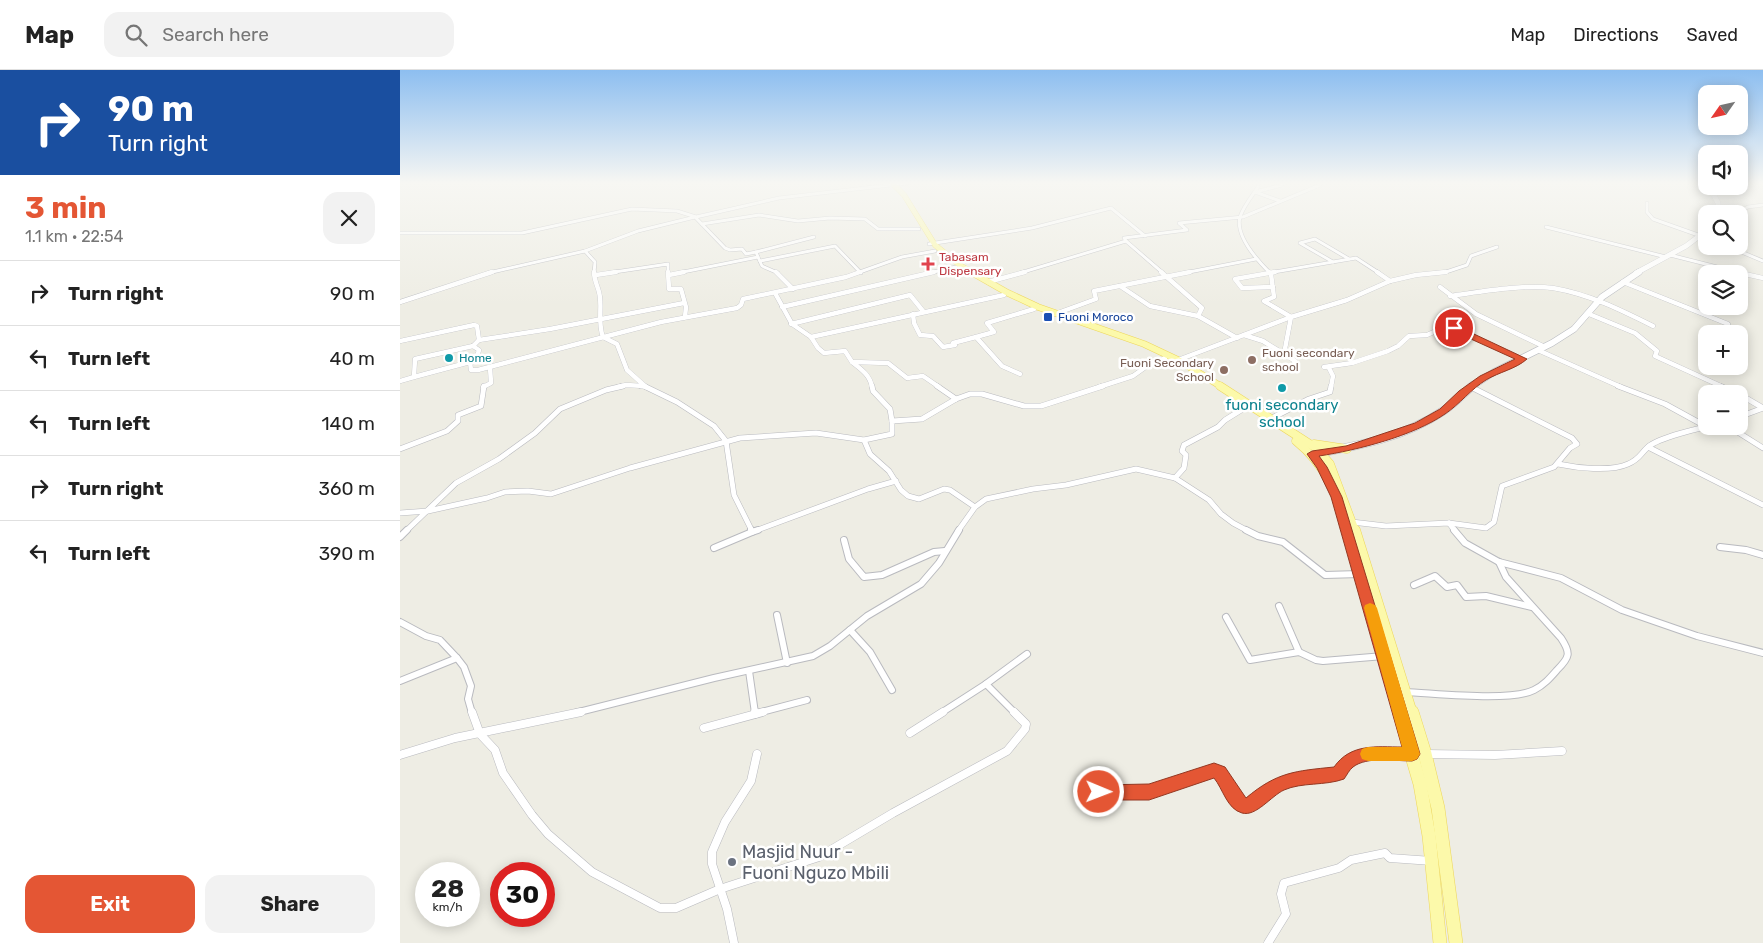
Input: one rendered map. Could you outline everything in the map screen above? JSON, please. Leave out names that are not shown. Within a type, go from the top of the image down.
[{"type":"main road","points":[[916,224],[931,243],[988,282],[1055,314],[1144,344],[1178,360],[1272,418],[1302,439],[1330,464],[1352,522],[1425,754],[1439,817],[1456,943]]},
{"type":"main road","points":[[918,224],[935,251],[956,267],[1004,295],[1034,309],[1141,346],[1165,358],[1317,453],[1337,497],[1420,784],[1432,862],[1440,943]]},
{"type":"main road","points":[[1302,439],[1324,447],[1347,449]]},
{"type":"main road","points":[[1330,464],[1331,459],[1347,449]]},
{"type":"street","points":[[400,233],[522,233],[564,224]]},
{"type":"street","points":[[400,302],[463,279],[552,256],[585,251],[638,231],[668,224]]},
{"type":"street","points":[[702,224],[727,249],[742,249],[746,254],[814,237]]},
{"type":"street","points":[[871,224],[878,229],[919,229]]},
{"type":"street","points":[[931,243],[1032,228],[1049,224]]},
{"type":"street","points":[[1130,224],[1145,236]]},
{"type":"street","points":[[1126,241],[1124,238],[1187,230],[1180,224]]},
{"type":"street","points":[[1239,224],[1245,241],[1256,259],[1271,274],[1274,297],[1264,300],[1291,317]]},
{"type":"street","points":[[1667,224],[1698,234]]},
{"type":"street","points":[[1546,227],[1584,238],[1634,247],[1763,278]]},
{"type":"street","points":[[1333,262],[1300,243],[1315,239],[1349,259]]},
{"type":"street","points":[[1317,453],[1347,449],[1418,425],[1443,411],[1483,378],[1542,349],[1575,329],[1599,300],[1623,282],[1698,239]]},
{"type":"street","points":[[1126,241],[1202,308],[1198,316]]},
{"type":"street","points":[[988,282],[1126,241]]},
{"type":"street","points":[[670,275],[835,246],[861,273]]},
{"type":"street","points":[[1178,360],[1291,317],[1347,300],[1390,282],[1416,275],[1456,269],[1466,265],[1471,256],[1497,247]]},
{"type":"street","points":[[585,251],[595,262],[596,276],[594,281],[599,292],[600,330],[603,338],[617,344],[621,360],[628,371],[643,382],[644,386]]},
{"type":"street","points":[[470,362],[471,370],[490,367],[661,322],[737,308],[741,305],[743,299],[861,273],[902,257],[935,251]]},
{"type":"street","points":[[756,252],[762,266],[778,274],[793,289]]},
{"type":"street","points":[[1748,255],[1763,261]]},
{"type":"street","points":[[1273,287],[1242,288],[1235,279],[1356,258],[1390,282]]},
{"type":"street","points":[[1055,314],[1096,299],[1094,291],[1256,259]]},
{"type":"street","points":[[596,276],[664,264],[669,265],[669,289],[681,289],[686,307],[685,318]]},
{"type":"street","points":[[782,307],[956,267]]},
{"type":"street","points":[[1623,282],[1728,324]]},
{"type":"street","points":[[1120,286],[1150,306],[1198,316],[1237,338]]},
{"type":"street","points":[[1440,287],[1450,296],[1498,326],[1598,378],[1665,404],[1698,422]]},
{"type":"street","points":[[1450,296],[1505,289],[1552,288],[1599,300],[1653,326]]},
{"type":"street","points":[[774,293],[796,330],[812,337],[923,311],[1004,295]]},
{"type":"street","points":[[791,324],[910,295],[923,311]]},
{"type":"street","points":[[414,377],[415,360],[473,346],[479,340],[684,303]]},
{"type":"street","points":[[913,314],[918,333],[933,336],[943,347],[994,332],[987,323],[1034,309]]},
{"type":"street","points":[[1589,314],[1620,324],[1652,346],[1657,351],[1655,356],[1718,385]]},
{"type":"street","points":[[1284,354],[1291,317]]},
{"type":"street","points":[[400,341],[471,325],[477,326],[479,340]]},
{"type":"street","points":[[1272,418],[1309,399],[1330,392],[1333,376],[1326,367],[1352,363],[1388,351],[1398,346],[1409,336],[1427,335],[1446,327],[1461,331],[1522,359]]},
{"type":"street","points":[[1244,335],[1263,341],[1295,361],[1292,369]]},
{"type":"street","points":[[400,513],[428,510],[487,498],[505,492],[528,491],[551,494],[630,468],[726,440],[760,435],[816,433],[864,440],[892,434],[890,409],[873,391],[871,380],[863,370],[852,362],[845,351],[822,353],[812,337]]},
{"type":"street","points":[[976,337],[1002,366],[1020,374]]},
{"type":"street","points":[[400,381],[476,360],[479,350],[473,346]]},
{"type":"street","points":[[892,421],[922,420],[956,399],[970,394],[982,394],[1024,406],[1041,406],[1133,376],[1147,366],[1165,358]]},
{"type":"street","points":[[852,362],[888,363],[908,378],[923,376],[956,399]]},
{"type":"street","points":[[400,449],[447,431],[458,421],[458,415],[481,406],[483,386],[491,383],[490,367]]},
{"type":"street","points":[[400,536],[456,483],[499,459],[535,433],[560,409],[606,390],[626,385],[644,386],[677,402],[714,426],[726,440],[734,495],[752,532]]},
{"type":"street","points":[[1352,522],[1386,526],[1449,523],[1486,528],[1494,522],[1502,486],[1554,467],[1570,448],[1577,444],[1572,438],[1471,387]]},
{"type":"street","points":[[1748,400],[1763,408]]},
{"type":"street","points":[[1175,478],[1186,463],[1186,455],[1182,451],[1184,445],[1218,427],[1225,420],[1246,407]]},
{"type":"street","points":[[1748,414],[1763,408]]},
{"type":"street","points":[[1558,464],[1584,470],[1626,465],[1642,456],[1648,447],[1663,440],[1698,430]]},
{"type":"street","points":[[1742,435],[1763,448]]},
{"type":"street","points":[[864,440],[870,454],[889,471],[901,490],[913,498],[919,499],[944,489],[950,490],[975,507]]},
{"type":"street","points":[[1648,447],[1763,505]]},
{"type":"street","points":[[400,755],[455,738],[608,706],[813,656],[830,646],[867,616],[921,584],[939,563],[975,507],[994,496],[1066,485],[1136,469],[1175,478],[1209,500],[1221,514],[1233,523],[1258,536],[1283,542],[1325,575],[1360,574]]},
{"type":"street","points":[[714,548],[868,489],[896,481]]},
{"type":"street","points":[[1449,523],[1465,544],[1499,562],[1561,578],[1622,610],[1697,636],[1763,653]]},
{"type":"street","points":[[844,540],[848,547],[850,561],[864,577],[882,575],[934,552],[945,551]]},
{"type":"street","points":[[1720,547],[1746,550],[1763,556]]},
{"type":"street","points":[[1405,692],[1496,696],[1519,694],[1533,691],[1544,684],[1567,660],[1568,649],[1561,638],[1506,577],[1499,562]]},
{"type":"street","points":[[1414,585],[1435,576],[1447,587],[1457,585],[1466,597],[1486,596],[1532,607]]},
{"type":"street","points":[[1279,606],[1300,652]]},
{"type":"street","points":[[777,616],[787,663]]},
{"type":"street","points":[[1226,617],[1250,660],[1300,652],[1316,660],[1324,661],[1384,656]]},
{"type":"street","points":[[400,622],[426,636],[440,640],[464,668],[470,686],[468,699],[480,734],[495,750],[503,773],[532,815],[548,834],[592,872],[660,908],[676,908],[720,889],[819,857],[892,814],[958,780],[1007,751],[1025,729],[1026,724],[986,684]]},
{"type":"street","points":[[850,630],[870,652],[892,690]]},
{"type":"street","points":[[910,733],[986,684],[1027,654]]},
{"type":"street","points":[[400,681],[457,658]]},
{"type":"street","points":[[749,671],[755,714]]},
{"type":"street","points":[[704,728],[807,700]]},
{"type":"street","points":[[1099,792],[1149,792],[1214,771],[1219,772],[1227,782],[1238,803],[1249,806],[1269,789],[1289,780],[1338,774],[1346,762],[1369,754],[1495,755],[1562,751]]},
{"type":"street","points":[[734,943],[727,909],[712,864],[712,852],[725,822],[751,781],[757,754]]},
{"type":"street","points":[[1268,943],[1286,914],[1281,896],[1281,888],[1284,884],[1339,868],[1351,860],[1385,853],[1390,858],[1432,862]]},
{"type":"slow traffic","points":[[1368,754],[1412,754],[1370,608]]},
{"type":"place","name":"Tabasam Dispensary","points":[[928,264]]},
{"type":"place","name":"Fuoni Moroco","points":[[1048,317]]},
{"type":"place","name":"Home","points":[[449,358]]},
{"type":"place","name":"Fuoni secondary school","points":[[1252,360]]},
{"type":"place","name":"Fuoni Secondary School","points":[[1224,370]]},
{"type":"place","name":"fuoni secondary school","points":[[1282,388]]},
{"type":"place","name":"Masjid Nuur - Fuoni Nguzo Mbili","points":[[732,862]]},
{"type":"route","points":[[1099,792],[1149,792],[1214,771],[1219,772],[1227,782],[1238,803],[1249,806],[1269,789],[1289,780],[1338,774],[1346,762],[1353,758],[1369,754],[1412,754],[1337,497],[1322,467],[1312,454],[1347,449],[1418,425],[1443,411],[1483,378],[1522,359],[1454,328]]}]
